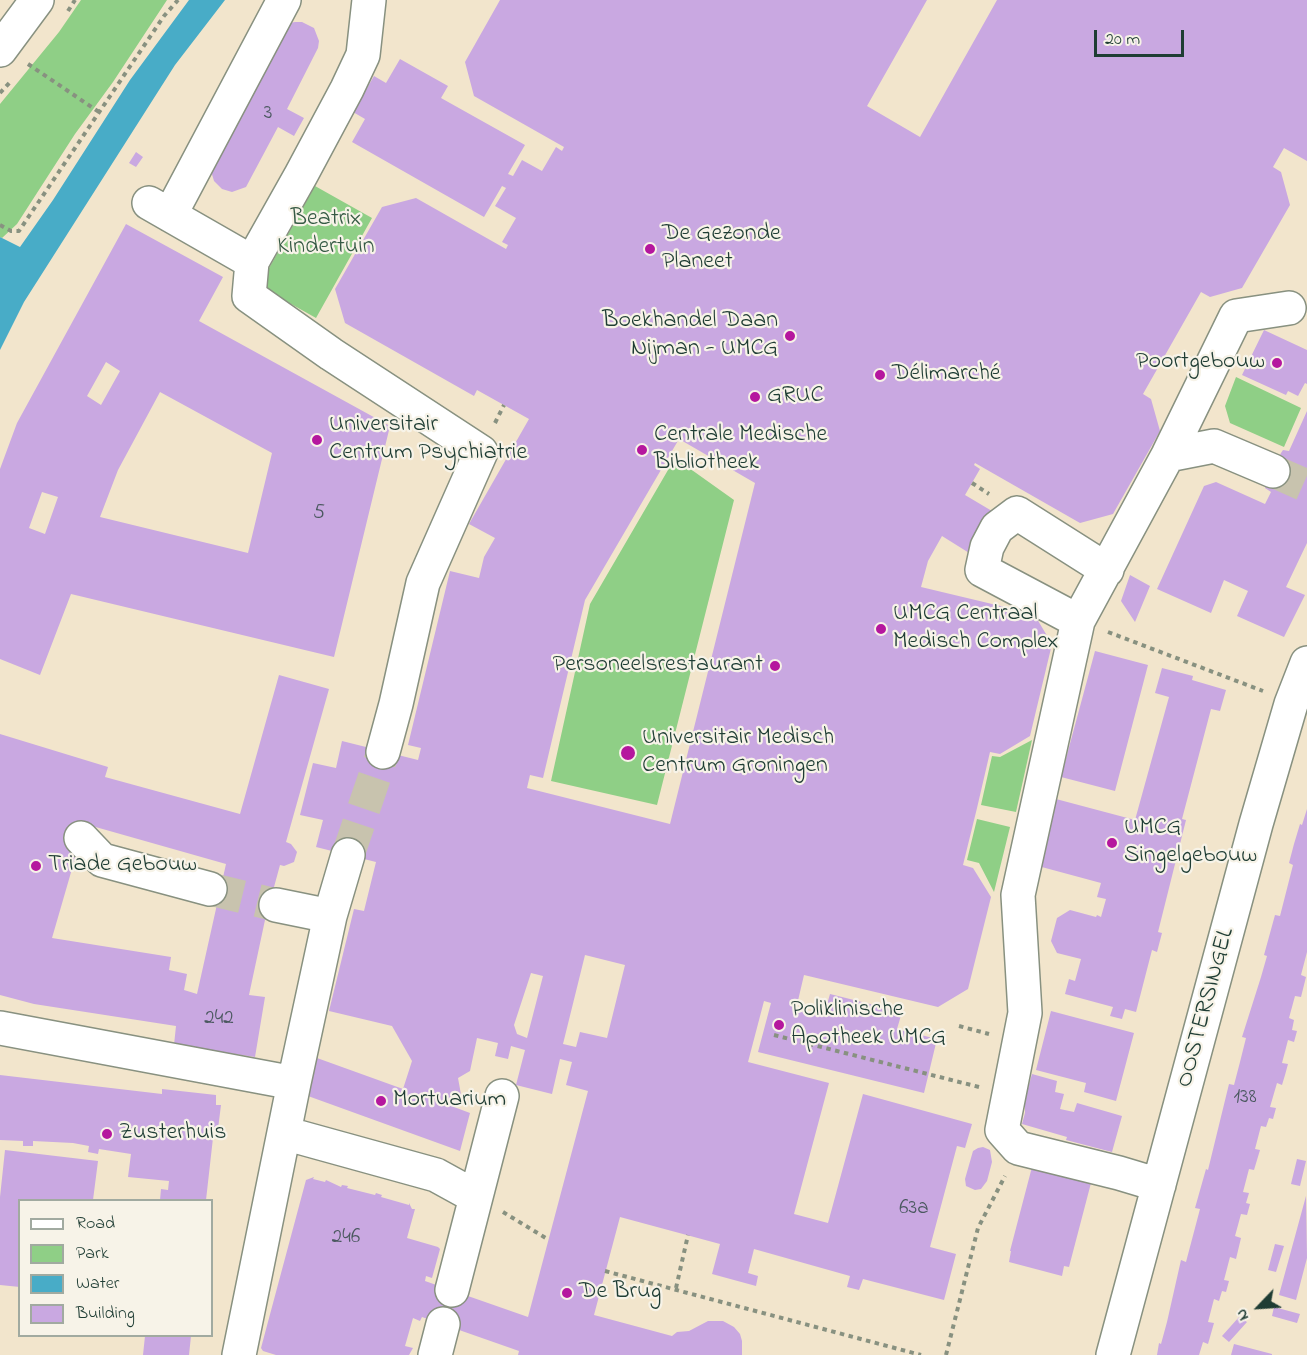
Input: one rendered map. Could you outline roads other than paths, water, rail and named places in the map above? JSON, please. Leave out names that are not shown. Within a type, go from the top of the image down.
[{"type":"street","points":[[14,57],[37,0]]},
{"type":"street","points":[[252,262],[160,209],[284,0]]},
{"type":"street","points":[[369,0],[363,55],[317,146],[252,262],[249,296],[331,354],[481,452],[423,583],[383,752]]},
{"type":"street","points":[[1159,1185],[1018,1148],[1002,1130],[1025,1013],[1018,895],[1078,621],[1107,570],[1142,499],[1168,455],[1236,316],[1288,308]]},
{"type":"street","points":[[1168,455],[1214,446],[1273,471]]},
{"type":"street","points":[[1078,621],[982,570],[987,548],[997,528],[1017,513],[1107,570]]},
{"type":"street","name":"OOSTERSINGEL","points":[[1113,1355],[1256,824],[1292,704],[1307,663]]},
{"type":"street","points":[[81,838],[102,860],[210,888]]},
{"type":"street","points":[[239,1355],[330,916],[348,855]]},
{"type":"street","points":[[276,905],[330,916]]},
{"type":"street","points":[[0,1028],[294,1083]]},
{"type":"street","points":[[452,1290],[502,1096]]},
{"type":"street","points":[[284,1133],[436,1175],[476,1197]]},
{"type":"water","points":[[189,0],[225,0],[175,65],[24,302],[0,350],[0,237],[20,247],[130,80]]},
{"type":"tunnel","points":[[1273,471],[1307,486]]},
{"type":"tunnel","points":[[348,855],[383,752]]},
{"type":"tunnel","points":[[210,889],[276,905]]},
{"type":"place","name":"De Gezonde Planeet","points":[[650,249]]},
{"type":"place","name":"Boekhandel Daan Nijman - UMCG","points":[[790,336]]},
{"type":"place","name":"Poortgebouw","points":[[1277,363]]},
{"type":"place","name":"Délimarché","points":[[880,375]]},
{"type":"place","name":"GRUC","points":[[755,397]]},
{"type":"place","name":"Universitair Centrum Psychiatrie","points":[[317,440]]},
{"type":"place","name":"Centrale Medische Bibliotheek","points":[[642,450]]},
{"type":"place","name":"UMCG Centraal Medisch Complex","points":[[881,629]]},
{"type":"place","name":"Personeelsrestaurant","points":[[775,666]]},
{"type":"place","name":"Universitair Medisch Centrum Groningen","points":[[628,753]]},
{"type":"place","name":"UMCG Singelgebouw","points":[[1112,843]]},
{"type":"place","name":"Triade Gebouw","points":[[36,866]]},
{"type":"place","name":"Poliklinische Apotheek UMCG","points":[[779,1025]]},
{"type":"place","name":"Mortuarium","points":[[381,1101]]},
{"type":"place","name":"Zusterhuis","points":[[107,1134]]},
{"type":"place","name":"De Brug","points":[[567,1293]]},
{"type":"park label","name":"Beatrix Kindertuin","points":[[326,234]]}]
